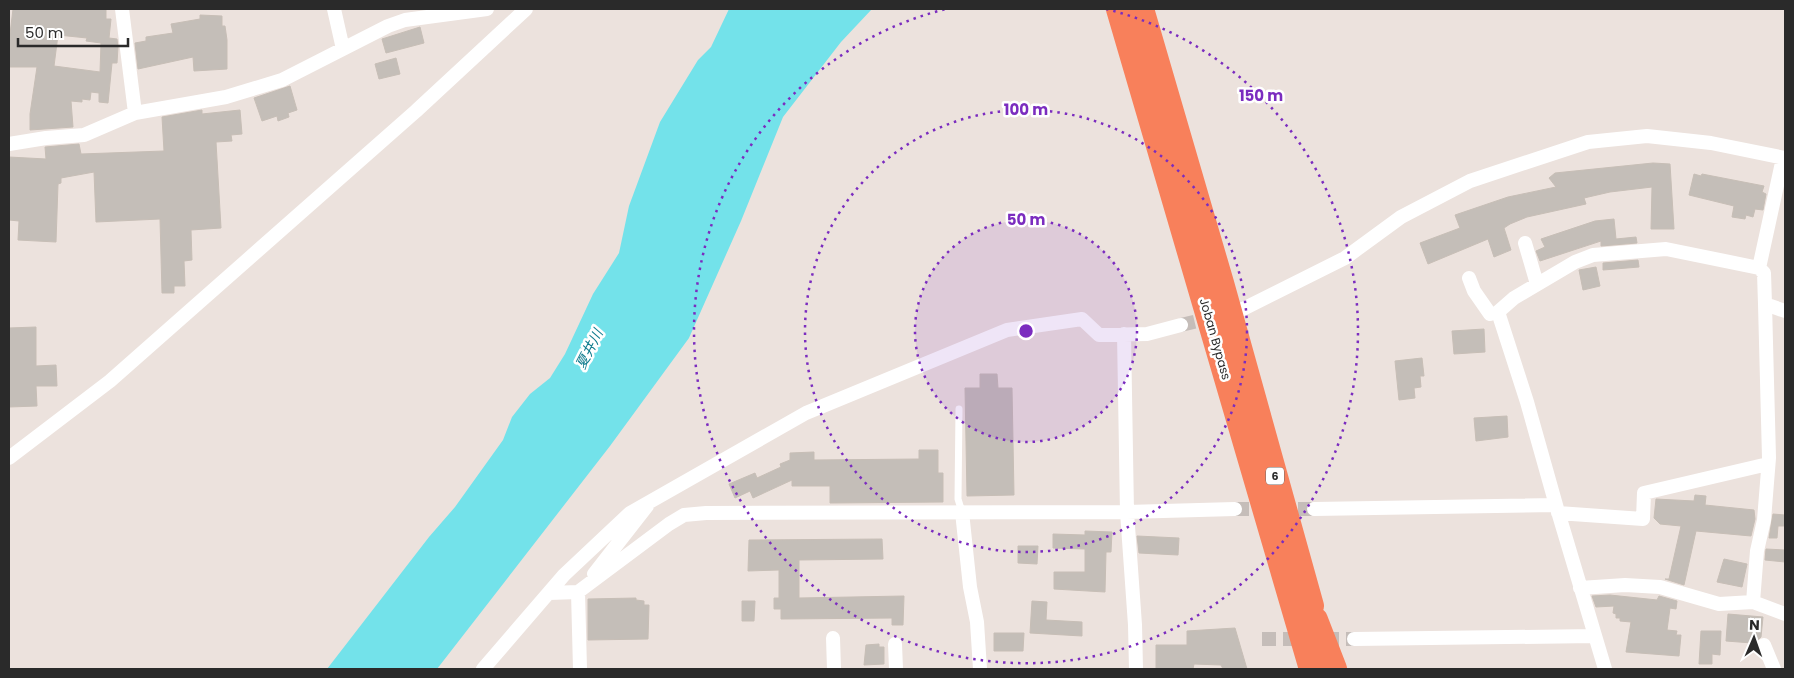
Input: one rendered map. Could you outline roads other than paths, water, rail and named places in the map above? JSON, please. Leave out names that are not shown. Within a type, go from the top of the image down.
[{"type":"highway","name":"Joban Bypass","points":[[1119,9],[1211,287],[1315,620],[1328,669]]},
{"type":"highway","name":"Joban Bypass","points":[[1141,9],[1211,287],[1264,511],[1312,669]]},
{"type":"highway","points":[[1264,511],[1270,564],[1299,669]]},
{"type":"highway","points":[[1315,620],[1334,669]]},
{"type":"street","points":[[122,9],[135,113]]},
{"type":"street","points":[[334,9],[344,49]]},
{"type":"street","points":[[9,144],[46,138],[84,135],[135,113],[226,97],[282,80],[388,26],[404,15],[487,9]]},
{"type":"street","points":[[9,458],[110,381],[416,111],[526,9]]},
{"type":"street","points":[[1243,310],[1345,258],[1401,217],[1470,181],[1588,142],[1647,136],[1711,143],[1784,158],[1759,268]]},
{"type":"street","points":[[1525,243],[1537,284]]},
{"type":"street","points":[[1605,669],[1527,402],[1498,312],[1514,298],[1575,262],[1592,255],[1666,249],[1759,268],[1764,273],[1768,464],[1764,520],[1757,552],[1752,602]]},
{"type":"street","points":[[1469,278],[1474,291],[1490,314]]},
{"type":"street","points":[[1765,304],[1785,311]]},
{"type":"street","points":[[483,669],[564,575],[630,513],[806,413],[1007,330],[1082,319],[1099,335],[1147,334],[1182,326]]},
{"type":"street","points":[[1124,334],[1127,512],[1136,624],[1136,669]]},
{"type":"street","points":[[1314,509],[1557,509],[1642,519],[1644,493],[1768,464]]},
{"type":"street","points":[[580,669],[583,588],[652,500]]},
{"type":"street","points":[[549,592],[583,588],[652,534],[684,515],[706,513],[1127,512],[1235,509]]},
{"type":"street","points":[[962,512],[970,587],[977,622],[980,669]]},
{"type":"street","points":[[1580,588],[1625,585],[1660,587],[1719,604],[1752,602],[1785,614]]},
{"type":"street","points":[[1354,639],[1595,636]]},
{"type":"street","points":[[833,638],[834,669]]},
{"type":"street","points":[[895,644],[896,669]]},
{"type":"street","points":[[1764,646],[1774,669]]},
{"type":"lane","points":[[959,409],[958,499],[962,512]]},
{"type":"water","name":"夏井川","points":[[729,9],[872,9],[841,42],[783,117],[741,221],[689,338],[610,446],[437,669],[327,669],[429,537],[455,507],[503,440],[512,417],[530,394],[550,378],[565,354],[593,294],[619,253],[629,206],[660,122],[698,60],[711,47]]},
{"type":"tunnel","points":[[1181,325],[1215,317]]},
{"type":"tunnel","points":[[1235,509],[1314,509]]},
{"type":"tunnel","points":[[1262,639],[1354,639]]}]
